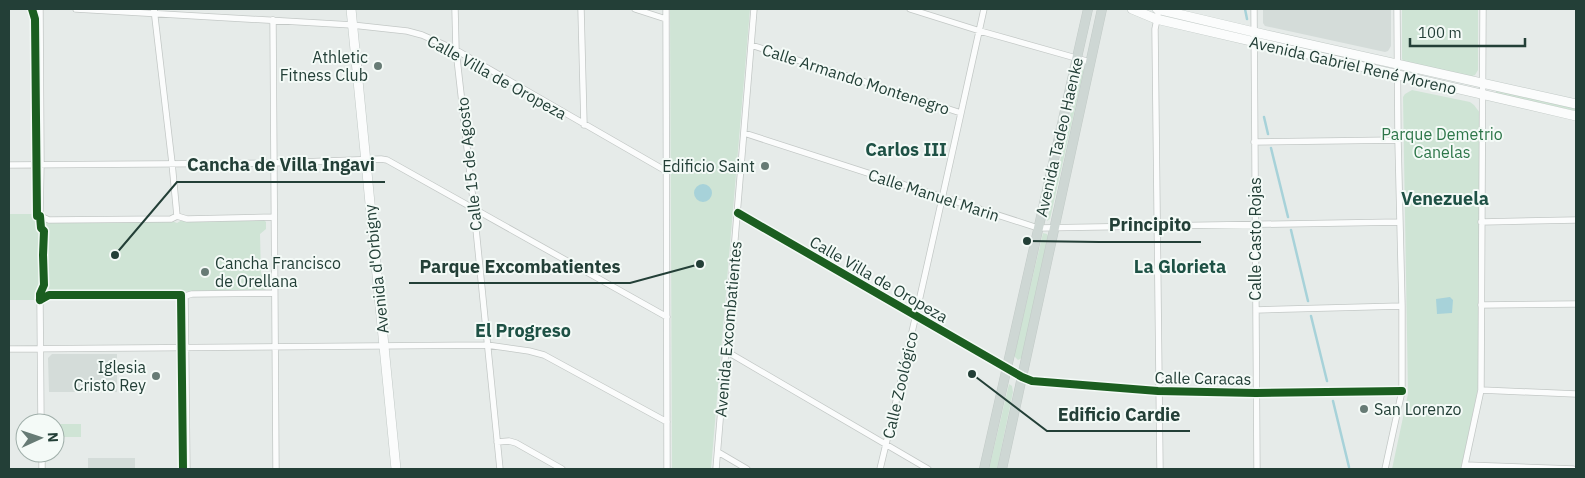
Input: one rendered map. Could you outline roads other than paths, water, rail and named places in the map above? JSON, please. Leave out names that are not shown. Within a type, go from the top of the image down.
[{"type":"main road","name":"Avenida Tadeo Haenke","points":[[984,469],[1088,9]]},
{"type":"main road","name":"Avenida Tadeo Haenke","points":[[1002,469],[1102,9]]},
{"type":"street","points":[[40,9],[42,164],[40,216],[49,220],[171,219],[176,216],[186,219],[274,218]]},
{"type":"street","name":"Calle Villa de Oropeza","points":[[76,9],[154,12],[352,25],[407,31],[422,35],[456,50],[666,171]]},
{"type":"street","name":"Avenida d'Orbigny","points":[[352,9],[352,25],[396,469]]},
{"type":"street","name":"Calle 15 de Agosto","points":[[455,9],[456,50],[500,469]]},
{"type":"street","points":[[581,9],[584,125]]},
{"type":"street","points":[[635,9],[666,19]]},
{"type":"street","points":[[666,9],[667,469]]},
{"type":"street","name":"Avenida Excombatientes","points":[[716,469],[754,9]]},
{"type":"street","points":[[910,9],[1090,62]]},
{"type":"street","name":"Calle Zoológico","points":[[880,469],[916,317],[984,9]]},
{"type":"street","name":"Avenida Gabriel René Moreno","points":[[1132,9],[1156,19],[1398,65],[1576,104]]},
{"type":"street","points":[[1158,9],[1156,19],[1156,227],[1160,469]]},
{"type":"street","name":"Avenida Gabriel René Moreno","points":[[1158,9],[1398,76],[1576,116]]},
{"type":"street","name":"Calle Casto Rojas","points":[[1254,9],[1257,469]]},
{"type":"street","points":[[1385,469],[1402,391],[1397,9]]},
{"type":"street","points":[[1483,9],[1481,390],[1465,467],[1573,469]]},
{"type":"street","points":[[154,12],[172,163],[176,216]]},
{"type":"street","points":[[273,20],[276,469]]},
{"type":"street","name":"Calle Armando Montenegro","points":[[751,45],[961,113]]},
{"type":"street","name":"Calle Manuel Marin","points":[[744,133],[1038,228],[1400,222]]},
{"type":"street","points":[[1254,142],[1398,140]]},
{"type":"street","points":[[9,165],[273,163],[386,160],[667,317]]},
{"type":"street","name":"Calle Villa de Oropeza","points":[[738,213],[1006,368]]},
{"type":"street","points":[[1481,222],[1576,220]]},
{"type":"street","points":[[187,469],[185,296],[192,294],[274,293]]},
{"type":"street","points":[[40,300],[41,413]]},
{"type":"street","points":[[1481,306],[1576,304]]},
{"type":"street","points":[[1256,310],[1402,306]]},
{"type":"street","points":[[9,349],[487,345],[544,355],[667,422]]},
{"type":"street","points":[[726,351],[928,469]]},
{"type":"street","name":"Calle Caracas","points":[[1006,368],[1032,381],[1158,391],[1256,393],[1402,391]]},
{"type":"street","points":[[1481,390],[1576,394]]},
{"type":"street","points":[[497,442],[509,441],[516,443],[562,469]]},
{"type":"street","points":[[718,452],[747,469]]},
{"type":"water","points":[[703,184],[709,187],[712,193],[709,199],[703,202],[697,199],[694,193],[697,187]]},
{"type":"water","points":[[1450,297],[1453,300],[1452,313],[1437,314],[1436,299]]},
{"type":"waterway","points":[[1245,9],[1247,19]]},
{"type":"waterway","points":[[1264,117],[1268,134]]},
{"type":"waterway","points":[[1271,148],[1288,217]]},
{"type":"waterway","points":[[1291,230],[1308,301]]},
{"type":"waterway","points":[[1311,316],[1327,381]]},
{"type":"waterway","points":[[1333,401],[1349,467]]},
{"type":"place","name":"Athletic Fitness Club","points":[[378,66]]},
{"type":"place","name":"Edificio Saint","points":[[765,166]]},
{"type":"place","name":"Principito","points":[[1027,241]]},
{"type":"place","name":"Cancha de Villa Ingavi","points":[[115,255]]},
{"type":"place","name":"Parque Excombatientes","points":[[700,264]]},
{"type":"place","name":"Cancha Francisco de Orellana","points":[[205,272]]},
{"type":"place","name":"Edificio Cardie","points":[[972,374]]},
{"type":"place","name":"Iglesia Cristo Rey","points":[[156,376]]},
{"type":"place","name":"San Lorenzo","points":[[1364,409]]},
{"type":"district","name":"Carlos III","points":[[906,150]]},
{"type":"district","name":"Venezuela","points":[[1445,199]]},
{"type":"district","name":"La Glorieta","points":[[1180,267]]},
{"type":"district","name":"El Progreso","points":[[523,331]]},
{"type":"park label","name":"Parque Demetrio Canelas","points":[[1442,143]]}]
